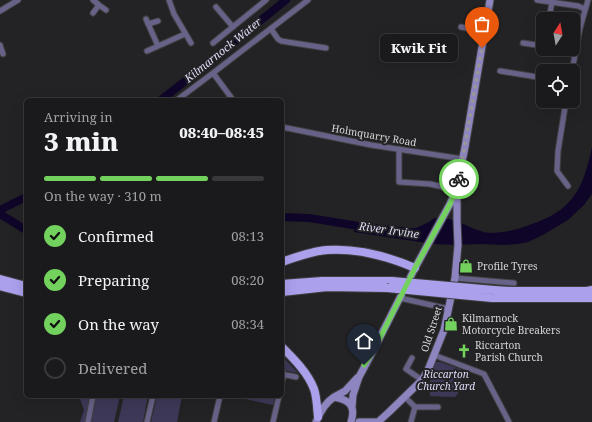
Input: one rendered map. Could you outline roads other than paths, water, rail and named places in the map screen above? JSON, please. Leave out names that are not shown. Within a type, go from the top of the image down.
[{"type":"main road","points":[[351,422],[353,415],[353,395],[359,377],[456,190],[463,159],[490,0]]},
{"type":"main road","name":"Old Street","points":[[334,397],[346,400],[362,422],[378,422],[422,380],[428,370],[444,330],[455,278],[458,245],[456,190]]},
{"type":"main road","points":[[450,204],[457,208]]},
{"type":"main road","points":[[284,261],[326,250],[347,250],[373,253],[415,268]]},
{"type":"main road","points":[[0,279],[24,285]]},
{"type":"main road","points":[[284,284],[322,282],[389,284],[493,294],[592,298]]},
{"type":"main road","points":[[284,292],[327,287],[389,284]]},
{"type":"main road","points":[[0,286],[24,293]]},
{"type":"main road","points":[[493,294],[520,291],[592,290]]},
{"type":"main road","points":[[284,349],[294,358],[314,389],[317,420]]},
{"type":"main road","points":[[317,420],[325,405],[334,397],[345,391],[359,377]]},
{"type":"street","points":[[0,11],[18,0]]},
{"type":"street","points":[[94,0],[106,10]]},
{"type":"street","points":[[168,0],[174,14],[191,43]]},
{"type":"street","points":[[213,43],[266,0]]},
{"type":"street","points":[[180,98],[308,0]]},
{"type":"street","points":[[537,0],[571,2],[585,9]]},
{"type":"street","points":[[580,28],[588,0]]},
{"type":"street","points":[[550,12],[552,2]]},
{"type":"street","points":[[93,13],[99,5]]},
{"type":"street","points":[[216,7],[233,27]]},
{"type":"street","points":[[158,21],[147,22],[158,46]]},
{"type":"street","points":[[461,27],[485,32]]},
{"type":"street","points":[[270,29],[281,41],[326,48]]},
{"type":"street","points":[[147,51],[185,34]]},
{"type":"street","points":[[523,43],[536,45]]},
{"type":"street","points":[[2,44],[3,54]]},
{"type":"street","points":[[500,71],[536,77]]},
{"type":"street","points":[[213,73],[232,98]]},
{"type":"street","points":[[565,108],[558,151],[557,171],[568,186]]},
{"type":"street","name":"Holmquarry Road","points":[[284,127],[371,145],[463,159]]},
{"type":"street","points":[[399,149],[399,182],[430,184],[456,190]]},
{"type":"street","points":[[455,278],[514,283]]},
{"type":"street","points":[[400,298],[449,309]]},
{"type":"street","points":[[434,355],[484,374],[509,422]]},
{"type":"street","points":[[412,358],[406,369],[422,380]]},
{"type":"street","points":[[284,374],[296,377]]},
{"type":"street","points":[[405,397],[415,407],[438,407]]},
{"type":"street","points":[[88,422],[93,398]]},
{"type":"street","points":[[147,422],[153,398]]},
{"type":"street","points":[[214,422],[220,398]]},
{"type":"street","points":[[273,422],[279,398]]},
{"type":"street","points":[[411,422],[415,407]]},
{"type":"water","points":[[592,147],[592,194],[584,205],[568,220],[528,242],[503,245],[433,244],[354,232],[356,222],[416,228],[434,218],[449,219],[480,231],[490,233],[505,232],[524,227],[556,213],[574,196],[585,175]]},
{"type":"waterway","name":"Kilmarnock Water","points":[[164,98],[286,0]]},
{"type":"waterway","name":"Kilmarnock Water","points":[[0,210],[24,198]]},
{"type":"waterway","name":"River Irvine","points":[[0,214],[24,229]]},
{"type":"waterway","name":"River Irvine","points":[[284,217],[309,218],[365,227]]},
{"type":"place","name":"Kwik Fit","points":[[482,48]]},
{"type":"place","name":"Profile Tyres","points":[[466,266]]},
{"type":"place","name":"Kilmarnock Motorcycle Breakers","points":[[451,324]]},
{"type":"place","name":"Riccarton Parish Church","points":[[464,351]]},
{"type":"park label","name":"Riccarton Church Yard","points":[[446,380]]}]
